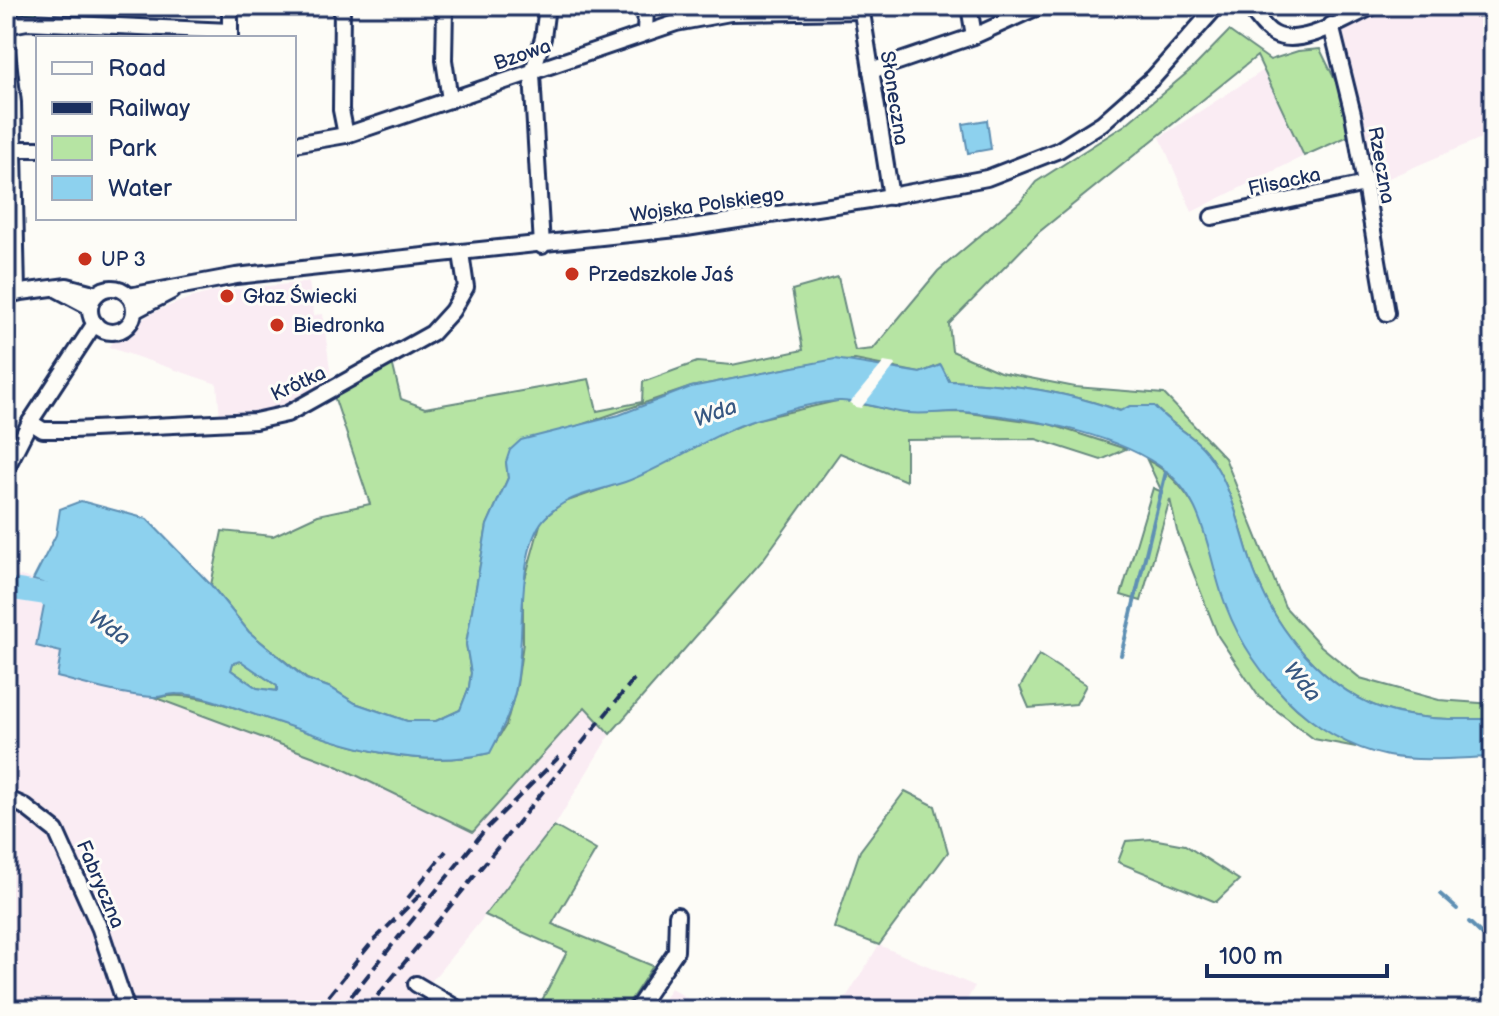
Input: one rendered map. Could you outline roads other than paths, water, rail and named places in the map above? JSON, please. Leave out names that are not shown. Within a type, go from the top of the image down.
[{"type":"street","points":[[6,26],[27,22],[230,35],[230,6]]},
{"type":"street","points":[[342,6],[341,110],[346,135]]},
{"type":"street","points":[[445,6],[444,60],[450,100]]},
{"type":"street","points":[[542,246],[532,74],[543,38],[547,6]]},
{"type":"street","points":[[645,32],[646,6]]},
{"type":"street","points":[[969,6],[974,36]]},
{"type":"street","points":[[871,71],[974,36],[1040,6]]},
{"type":"street","name":"Wojska Polskiego","points":[[1194,29],[1204,6]]},
{"type":"street","name":"Wojska Polskiego","points":[[131,304],[172,290],[236,276],[542,246],[891,197],[987,178],[1059,150],[1126,104],[1217,6]]},
{"type":"street","points":[[1248,6],[1270,32],[1282,38],[1302,37],[1374,6]]},
{"type":"street","points":[[1263,6],[1270,32]]},
{"type":"street","name":"Bzowa","points":[[296,144],[346,135],[532,74],[645,32],[730,13],[861,8]]},
{"type":"street","name":"Słoneczna","points":[[861,8],[891,197]]},
{"type":"street","name":"Rzeczna","points":[[1331,25],[1338,45],[1387,313]]},
{"type":"street","points":[[543,38],[552,50],[568,60]]},
{"type":"street","points":[[6,43],[12,293],[58,290],[93,300],[113,288],[131,304],[125,327],[100,327]]},
{"type":"street","points":[[10,149],[36,149]]},
{"type":"street","name":"Flisacka","points":[[1212,217],[1365,184]]},
{"type":"street","name":"Krótka","points":[[30,422],[43,430],[72,430],[255,421],[287,414],[439,327],[466,287],[461,253]]},
{"type":"street","points":[[93,300],[100,327]]},
{"type":"street","points":[[6,469],[30,422],[100,327]]},
{"type":"street","name":"Fabryczna","points":[[6,798],[24,806],[56,831],[100,929],[127,1010]]},
{"type":"street","points":[[636,1010],[676,951],[677,915]]},
{"type":"street","points":[[416,984],[460,1010]]},
{"type":"water","points":[[987,120],[991,149],[968,153],[963,124]]},
{"type":"water","points":[[835,359],[920,373],[941,365],[949,381],[1036,389],[1120,411],[1130,406],[1154,406],[1193,438],[1214,463],[1232,502],[1265,595],[1294,642],[1313,663],[1357,697],[1382,708],[1429,718],[1493,719],[1493,757],[1427,759],[1388,756],[1332,734],[1307,717],[1284,696],[1246,647],[1221,592],[1201,522],[1185,491],[1158,465],[1137,453],[1090,435],[1038,422],[964,412],[899,412],[848,401],[809,405],[740,425],[642,475],[572,499],[544,519],[535,533],[525,574],[515,692],[490,753],[431,759],[402,756],[344,744],[197,696],[174,694],[153,697],[105,689],[57,677],[61,652],[36,646],[48,585],[33,580],[56,535],[60,509],[81,501],[147,519],[211,585],[249,632],[306,679],[331,688],[355,703],[407,721],[436,721],[460,710],[469,687],[471,673],[466,644],[487,525],[508,478],[506,462],[510,450],[521,440],[619,415],[691,387]],"holes":[[[241,661],[277,686],[277,691],[257,688],[231,670],[233,663]]]},
{"type":"waterway","points":[[1121,655],[1166,472]]},
{"type":"waterway","name":"Wda","points":[[6,588],[45,594],[70,604]]},
{"type":"waterway","points":[[1440,894],[1457,909]]},
{"type":"waterway","points":[[1469,922],[1493,945]]},
{"type":"railway","points":[[366,1010],[634,679]]},
{"type":"railway","points":[[340,1010],[484,831],[559,757]]},
{"type":"railway","points":[[408,898],[446,851]]},
{"type":"railway","points":[[317,1010],[373,941],[421,894]]},
{"type":"place","name":"UP 3","points":[[85,259]]},
{"type":"place","name":"Przedszkole Jaś","points":[[572,274]]},
{"type":"place","name":"Głaz Świecki","points":[[227,296]]},
{"type":"place","name":"Biedronka","points":[[277,325]]}]
